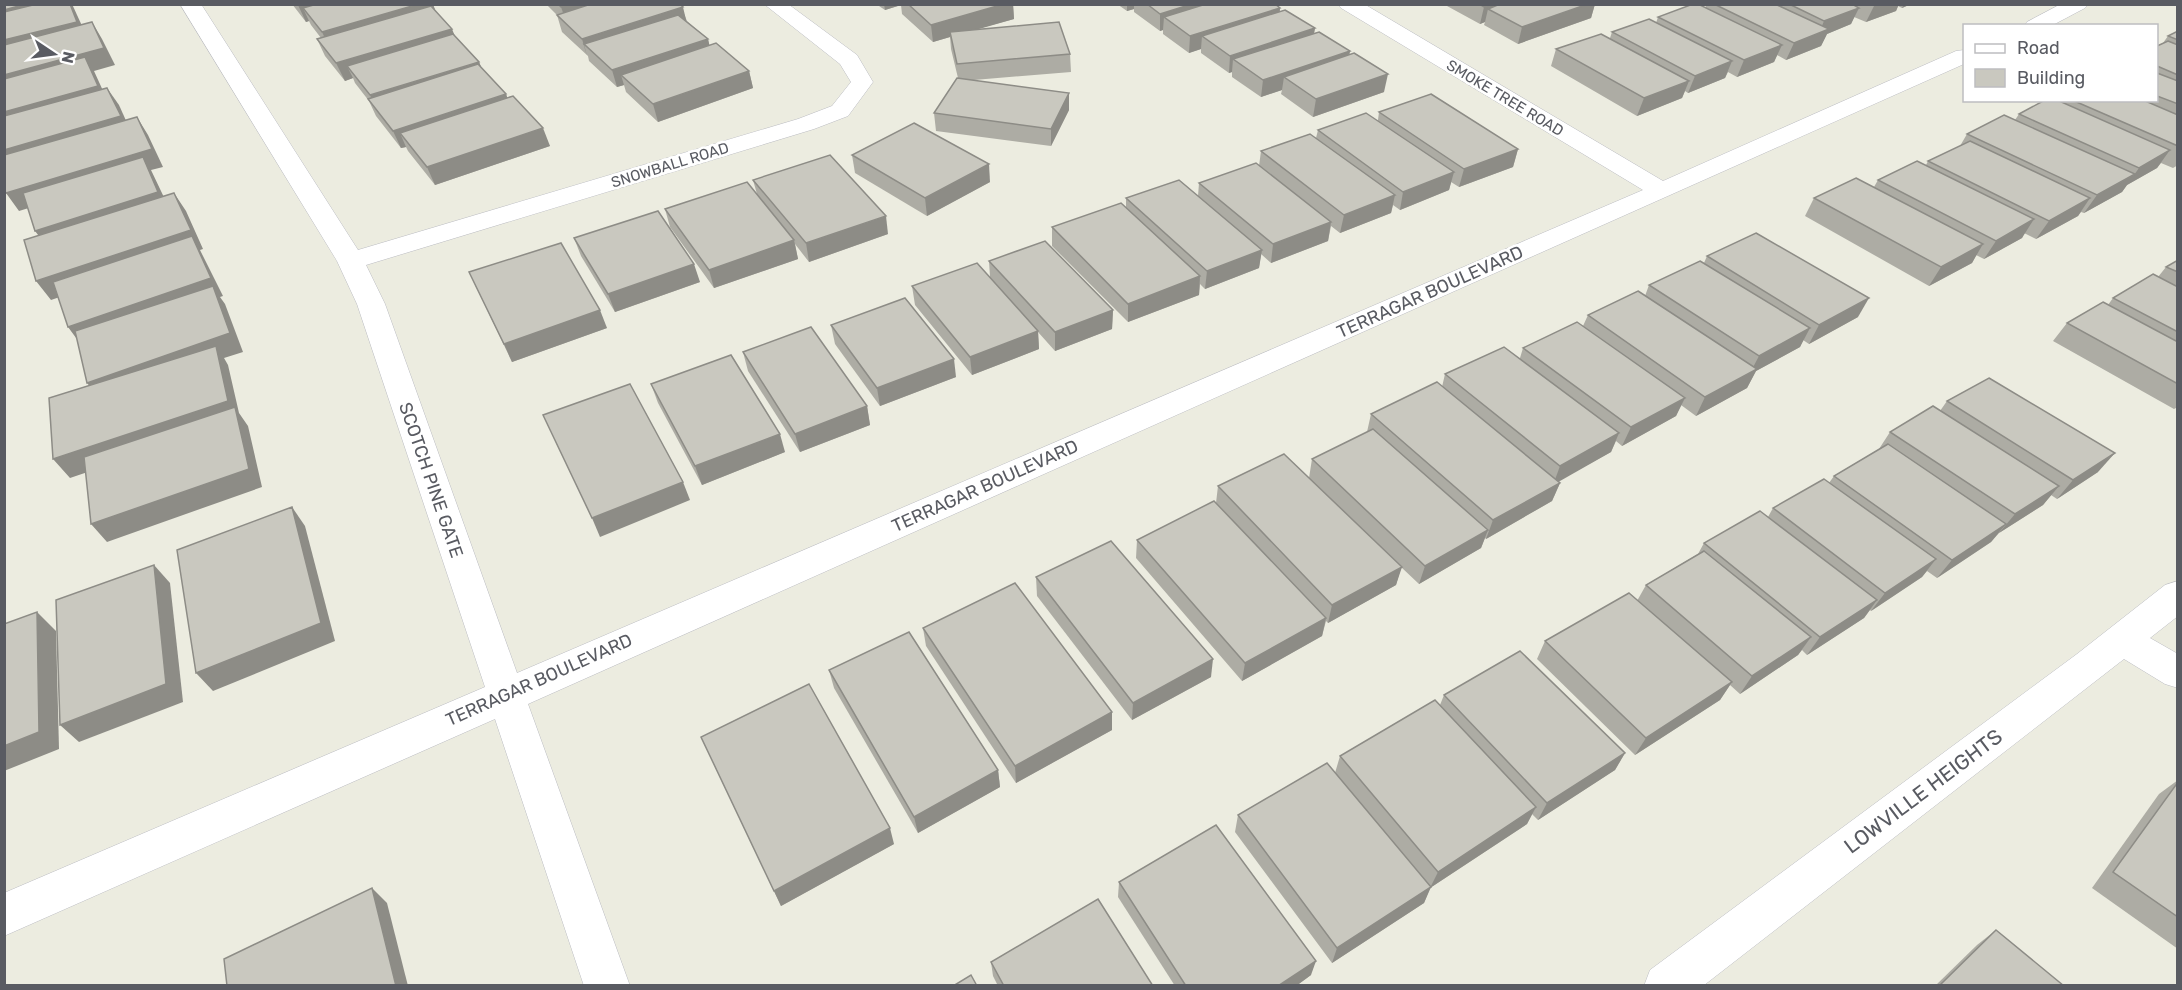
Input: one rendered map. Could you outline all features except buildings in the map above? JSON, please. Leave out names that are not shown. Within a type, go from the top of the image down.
[{"type":"street","name":"SCOTCH PINE GATE","points":[[190,4],[351,261],[370,304],[607,986]]},
{"type":"street","name":"SNOWBALL ROAD","points":[[351,261],[806,124],[840,111],[862,82],[849,60],[774,4]]},
{"type":"street","name":"SMOKE TREE ROAD","points":[[1348,4],[1662,191]]},
{"type":"street","points":[[2038,24],[2078,4]]},
{"type":"street","name":"TERRAGAR BOULEVARD","points":[[4,915],[1662,191],[1963,57]]},
{"type":"street","name":"LOWVILLE HEIGHTS","points":[[1666,986],[2178,595]]},
{"type":"street","points":[[2122,640],[2178,673]]}]
